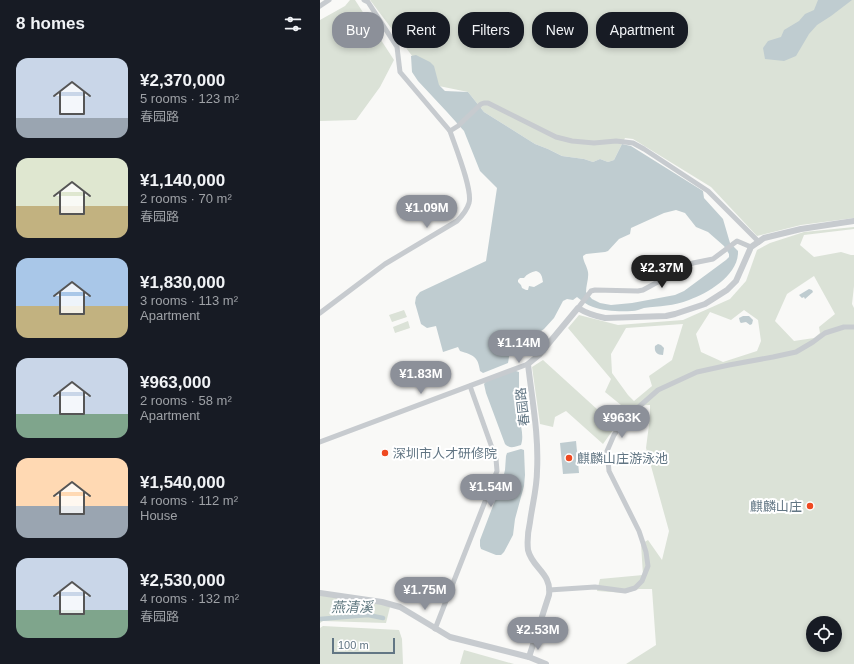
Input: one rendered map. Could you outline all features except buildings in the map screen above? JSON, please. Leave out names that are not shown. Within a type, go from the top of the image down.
[{"type":"street","points":[[320,6],[329,0]]},
{"type":"street","points":[[320,313],[385,264],[457,221],[465,214],[470,202],[467,182],[450,131],[400,72],[397,47],[368,2],[364,0]]},
{"type":"street","points":[[450,131],[458,126],[481,104],[488,103],[556,136],[572,141],[594,143],[616,141],[633,143],[708,191],[759,242]]},
{"type":"street","points":[[578,308],[584,312],[604,318],[666,316],[674,314],[704,304],[727,290],[736,281],[751,247],[764,238],[801,229],[854,221]]},
{"type":"street","points":[[320,442],[528,364],[539,355],[591,291],[643,290],[693,263],[713,258],[737,241],[751,247]]},
{"type":"street","points":[[529,657],[550,590],[595,587],[625,591],[635,588],[642,581],[648,566],[646,552],[639,531],[609,471],[607,451],[614,435],[625,419],[658,390],[697,372],[729,364],[796,352],[825,333],[844,327],[854,327]]},
{"type":"street","name":"春园路","points":[[528,364],[538,448],[537,473],[528,535],[528,549],[530,555],[548,580],[550,590]]},
{"type":"street","points":[[435,629],[497,471],[496,459],[470,386]]},
{"type":"street","points":[[320,593],[382,602],[400,608],[450,637],[529,657],[546,664]]},
{"type":"shaded area","points":[[350,0],[355,0],[363,12],[334,12],[345,6]]},
{"type":"shaded area","points":[[370,0],[854,0],[854,218],[801,225],[757,236],[711,187],[633,139],[625,138],[614,160],[608,162],[600,159],[593,162],[584,159],[562,156],[535,144],[484,112],[468,92],[434,85],[406,48],[450,48],[450,12],[392,12],[392,29],[384,19],[384,12],[379,12]]},
{"type":"shaded area","points":[[818,0],[852,0],[817,25],[809,34],[796,56],[784,61],[765,59],[763,48],[768,41],[781,37],[784,30],[799,21],[805,14],[814,10]]},
{"type":"shaded area","points":[[332,13],[332,48],[384,48],[384,45],[394,60],[380,87],[356,120],[320,121],[320,20]]},
{"type":"shaded area","points":[[416,55],[430,62],[434,66],[439,85],[445,91],[468,92],[484,112],[535,144],[562,156],[584,159],[593,162],[600,159],[608,162],[614,160],[622,144],[631,146],[703,191],[704,198],[723,219],[730,243],[738,251],[737,260],[733,268],[721,282],[705,293],[672,305],[644,308],[634,311],[617,311],[593,307],[577,297],[573,300],[567,299],[563,301],[554,318],[544,329],[525,342],[517,342],[513,344],[508,363],[483,373],[480,371],[476,359],[460,351],[458,347],[443,352],[436,326],[427,328],[421,324],[415,303],[416,297],[420,292],[486,261],[497,188],[480,171],[464,131],[418,81],[412,72],[411,56]],"holes":[[[676,210],[685,213],[696,227],[708,232],[724,246],[729,254],[729,257],[684,291],[675,295],[632,303],[611,305],[600,303],[592,299],[586,292],[588,274],[583,256],[586,254],[608,251],[619,239],[630,234],[631,228],[664,213]],[[536,271],[541,274],[543,282],[534,287],[529,286],[528,290],[522,288],[518,280]]]},
{"type":"shaded area","points":[[854,227],[854,229],[804,235],[800,245],[814,257],[841,252],[854,255],[854,286],[852,304],[854,308],[854,664],[626,664],[656,645],[652,589],[639,589],[626,593],[597,591],[600,579],[643,575],[641,544],[648,540],[662,560],[669,531],[646,448],[650,405],[630,406],[603,444],[566,411],[555,417],[553,427],[540,424],[532,367],[543,360],[609,420],[621,405],[605,392],[611,379],[568,328],[579,315],[618,325],[683,320],[730,299],[746,281],[757,250],[770,243],[804,232]],"holes":[[[814,276],[835,314],[819,327],[820,333],[814,338],[794,341],[775,321],[787,294]],[[744,310],[758,320],[761,341],[757,351],[723,362],[701,352],[696,334],[710,312],[731,320]],[[683,324],[672,360],[649,376],[652,386],[634,401],[612,373],[611,354],[626,328]]]},
{"type":"shaded area","points":[[809,289],[813,292],[805,299],[799,295]]},
{"type":"shaded area","points":[[404,310],[407,317],[392,322],[389,315]]},
{"type":"shaded area","points":[[749,316],[753,320],[752,324],[750,325],[746,322],[741,323],[739,318]]},
{"type":"shaded area","points":[[408,321],[410,328],[395,333],[393,327]]},
{"type":"shaded area","points":[[658,344],[664,348],[663,355],[658,354],[656,351],[655,346]]},
{"type":"shaded area","points":[[513,370],[519,372],[519,417],[522,438],[521,445],[509,447],[505,444],[484,384],[487,380]]},
{"type":"shaded area","name":"麒麟山庄游泳池","points":[[576,441],[579,473],[563,474],[560,443]]},
{"type":"shaded area","points":[[521,449],[524,450],[524,486],[515,519],[513,535],[504,552],[501,555],[496,555],[481,549],[480,540],[502,482],[507,453]]},
{"type":"shaded area","points":[[320,592],[391,603],[386,623],[323,621],[320,623]]},
{"type":"shaded area","points":[[323,626],[399,630],[402,639],[403,664],[320,664],[320,628]]},
{"type":"shaded area","points":[[464,650],[514,664],[460,664]]},
{"type":"waterway","name":"燕清溪","points":[[320,619],[368,615],[383,618]]},
{"type":"place","name":"深圳市人才研修院","points":[[385,453]]},
{"type":"place","name":"麒麟山庄游泳池","points":[[569,458]]},
{"type":"place","name":"麒麟山庄","points":[[810,506]]}]
